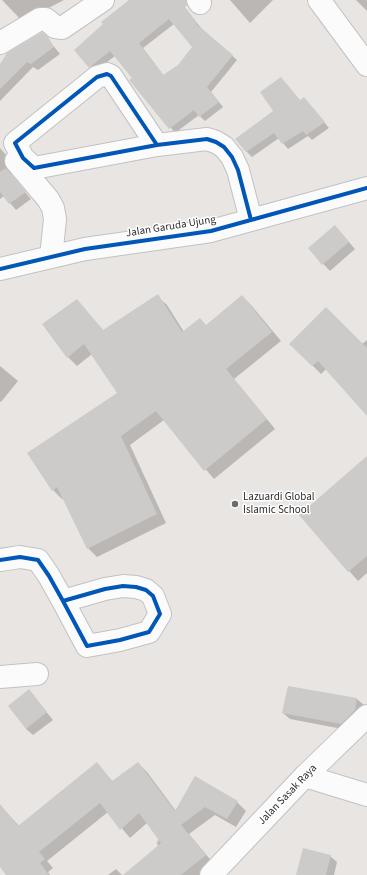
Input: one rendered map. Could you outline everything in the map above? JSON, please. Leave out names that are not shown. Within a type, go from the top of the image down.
[{"type":"street","points":[[0,43],[40,19],[46,19],[55,27],[62,28],[103,0]]},
{"type":"street","points":[[319,0],[367,65]]},
{"type":"street","points":[[157,145],[111,76],[108,74],[97,77],[15,143],[24,158],[34,168],[157,145],[207,139],[224,147],[232,157],[238,170],[251,220]]},
{"type":"street","points":[[0,141],[48,199],[53,208],[55,219],[51,257]]},
{"type":"street","name":"Jalan Garuda Ujung","points":[[0,269],[51,257],[121,244],[211,231],[367,188]]},
{"type":"street","points":[[0,560],[20,557],[38,560],[63,601]]},
{"type":"street","points":[[0,677],[37,674]]},
{"type":"street","name":"Jalan Sasak Raya","points":[[211,875],[305,776],[367,716]]},
{"type":"street","points":[[305,776],[367,795]]},
{"type":"building","points":[[129,0],[186,0],[187,5],[185,7],[197,23],[196,24],[233,55],[207,87],[219,102],[199,117],[194,110],[169,129],[129,80],[132,78],[110,51],[89,68],[74,50],[103,24],[101,22]],"holes":[[[169,19],[192,47],[178,65],[163,75],[139,43]]]},
{"type":"building","points":[[42,32],[48,37],[54,47],[31,64],[27,62],[0,89],[0,64],[7,53]]},
{"type":"building","points":[[281,77],[300,100],[304,97],[325,122],[306,135],[303,131],[282,144],[274,133],[246,152],[235,139],[273,111],[260,92]]},
{"type":"building","points":[[6,168],[26,192],[9,204],[0,192],[0,172]]},
{"type":"building","points":[[335,225],[349,242],[322,265],[308,248]]},
{"type":"building","points":[[158,294],[182,332],[200,318],[206,325],[242,295],[272,332],[226,369],[267,419],[204,471],[156,411],[121,436],[157,514],[87,549],[57,487],[52,491],[27,453],[117,393],[84,344],[67,358],[42,324],[77,299],[103,330]]},
{"type":"building","points":[[326,307],[367,348],[367,416],[318,361],[312,366],[289,344]]},
{"type":"building","points":[[367,456],[367,556],[348,572],[299,515]]},
{"type":"building","points":[[288,686],[357,698],[355,710],[341,724],[282,713]]},
{"type":"building","points":[[29,689],[47,712],[26,729],[8,706]]},
{"type":"building","points":[[97,762],[112,781],[138,762],[175,811],[195,776],[238,801],[227,819],[205,807],[181,825],[206,855],[181,875],[123,875],[161,843],[160,841],[156,844],[158,839],[139,813],[120,830],[100,803],[39,852],[45,859],[40,863],[49,875],[6,875],[0,867],[0,804],[18,826]]},
{"type":"building","points":[[303,848],[331,855],[326,875],[296,875]]},
{"type":"cycle path","points":[[157,145],[111,76],[107,74],[97,77],[15,143],[23,158],[34,168],[157,145],[207,139],[224,147],[232,157],[238,170],[251,220]]},
{"type":"cycle path","points":[[0,269],[85,249],[211,231],[367,188]]},
{"type":"cycle path","points":[[0,560],[20,557],[38,560],[49,576],[87,646],[120,640],[149,632],[160,614],[153,596],[146,590],[136,587],[123,586],[105,589],[63,601]]},
{"type":"place","name":"Lazuardi Global Islamic School","points":[[235,504]]}]
